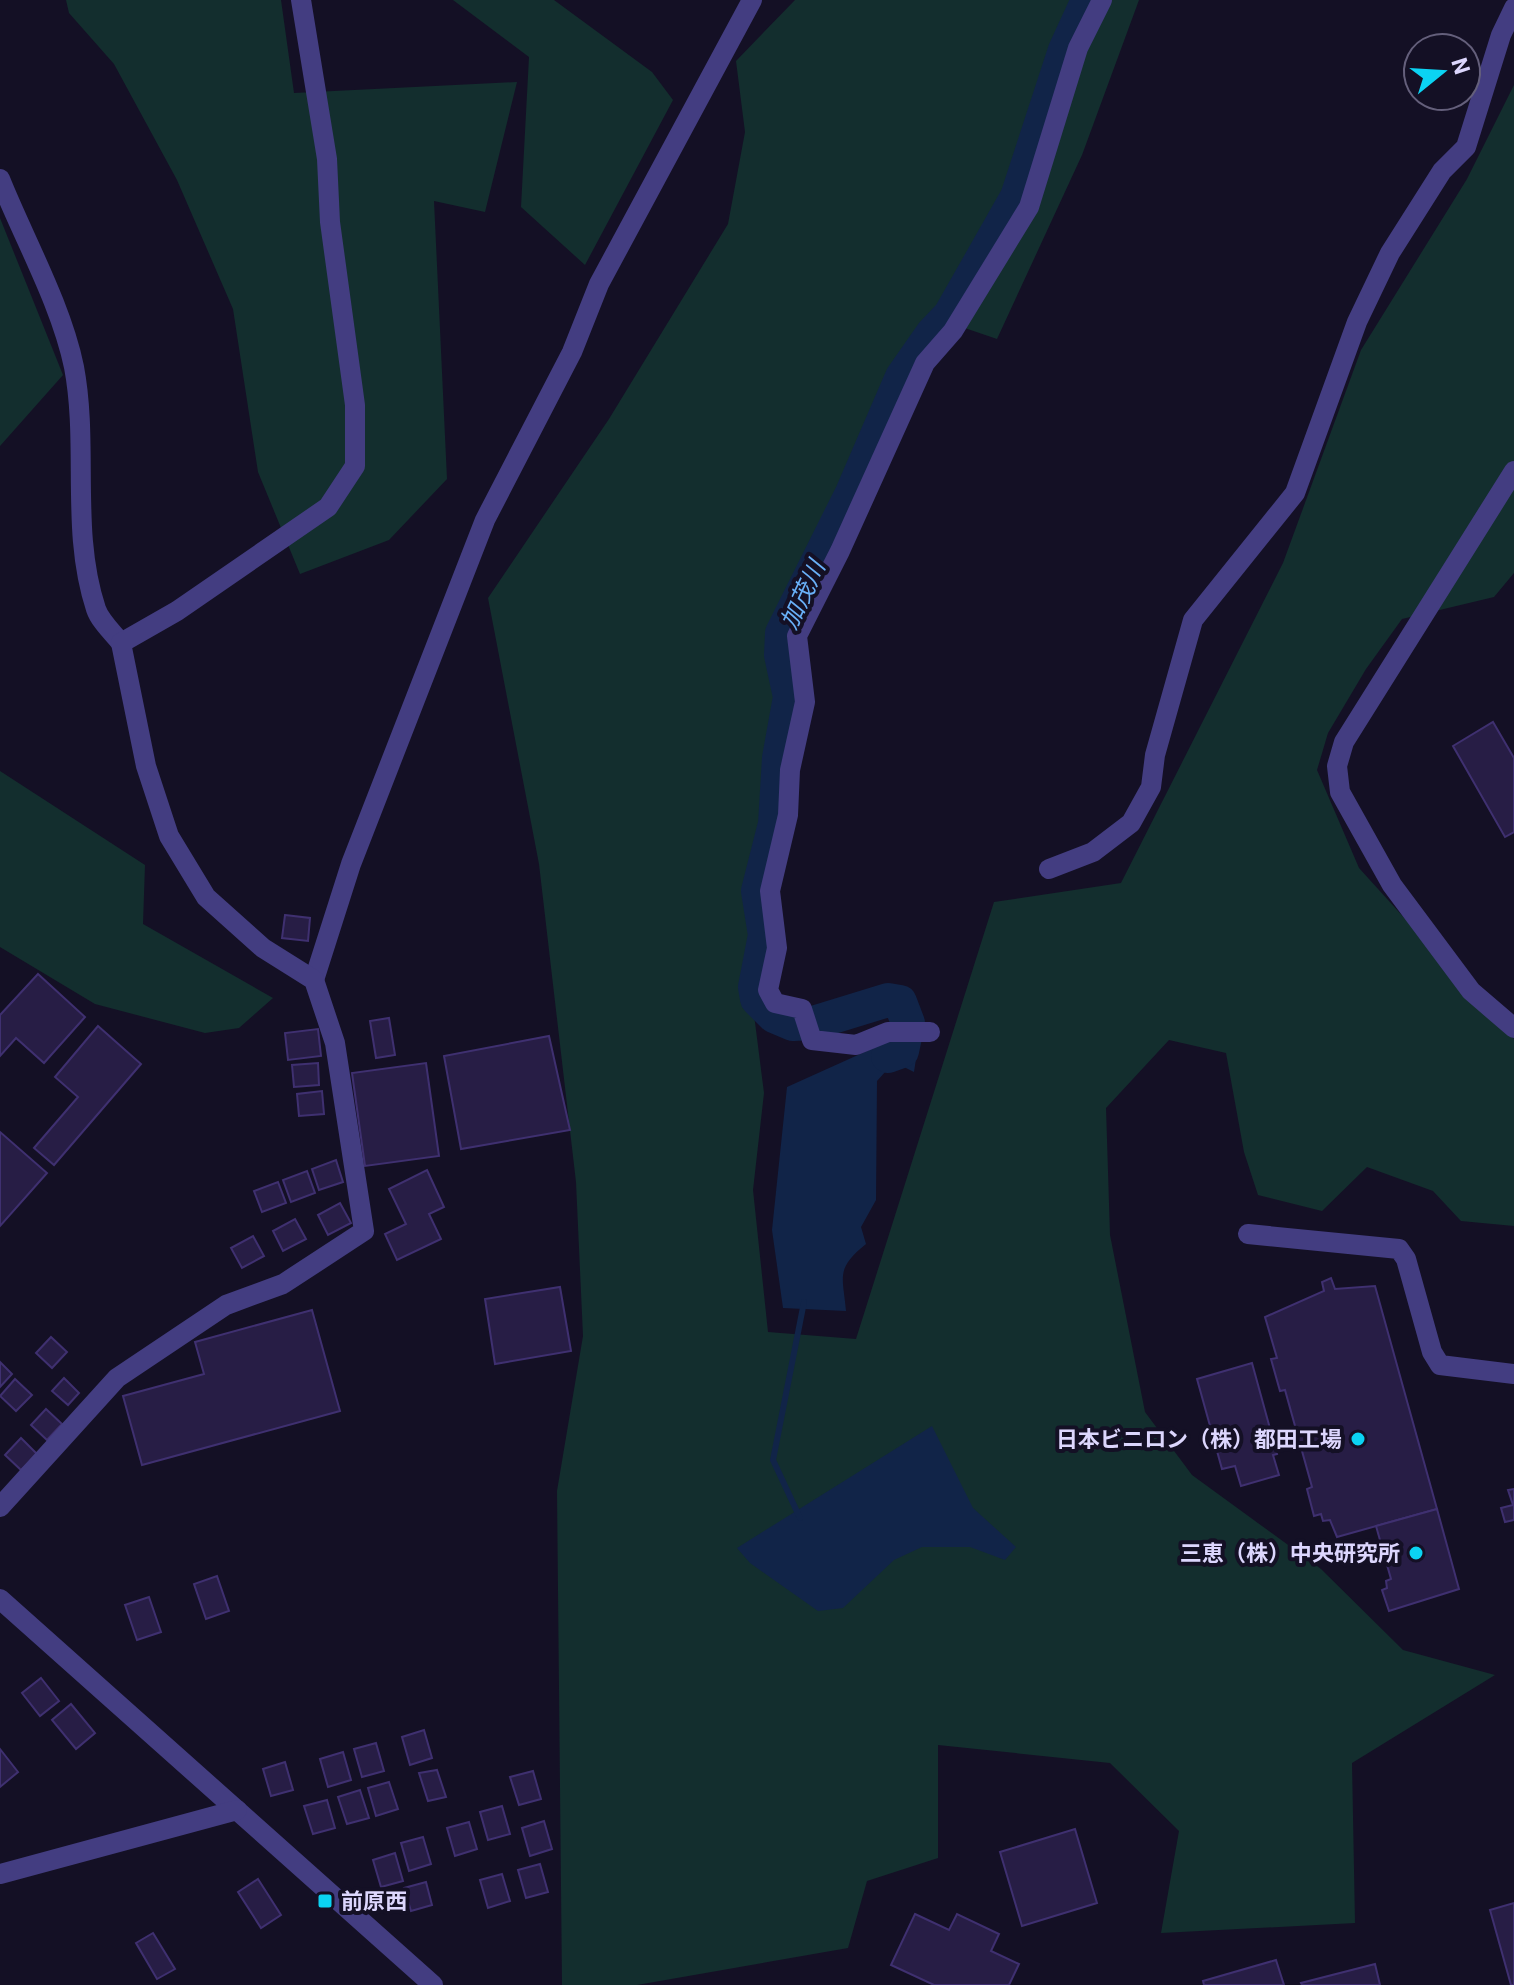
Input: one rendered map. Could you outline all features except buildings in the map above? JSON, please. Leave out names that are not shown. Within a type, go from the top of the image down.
[{"type":"street","points":[[121,643],[177,611],[328,507],[355,466],[355,405],[330,222],[327,159],[301,0]]},
{"type":"street","points":[[0,1507],[117,1378],[226,1305],[283,1284],[364,1231],[335,1043],[314,980],[351,864],[485,520],[572,352],[599,284],[752,0]]},
{"type":"street","points":[[930,1032],[888,1032],[856,1045],[812,1040],[802,1009],[775,1003],[768,990],[777,948],[770,891],[788,815],[790,770],[805,702],[797,636],[840,551],[925,363],[953,331],[1029,207],[1078,48],[1102,0]]},
{"type":"street","points":[[1049,869],[1093,852],[1131,823],[1151,787],[1155,755],[1193,620],[1295,493],[1357,322],[1390,253],[1442,171],[1466,147],[1501,35],[1514,8]]},
{"type":"street","points":[[0,179],[42,276],[73,366],[80,431],[84,552],[97,612],[121,643],[146,766],[169,836],[206,897],[263,948],[314,980]]},
{"type":"street","points":[[1514,471],[1344,742],[1337,766],[1347,807],[1392,885],[1471,991],[1514,1028]]},
{"type":"street","points":[[1248,1234],[1399,1249],[1406,1259],[1432,1352],[1440,1365],[1514,1374]]},
{"type":"street","points":[[0,1599],[433,1985]]},
{"type":"street","points":[[0,1874],[237,1810]]},
{"type":"green space","points":[[66,0],[281,0],[294,93],[517,82],[485,212],[434,201],[447,479],[389,540],[300,574],[258,472],[233,309],[177,180],[114,64],[69,13]]},
{"type":"green space","points":[[453,0],[554,0],[652,72],[673,100],[585,265],[521,207],[529,57]]},
{"type":"green space","points":[[795,0],[1139,0],[1082,155],[997,339],[953,324],[804,641],[760,896],[751,991],[764,1093],[753,1190],[768,1332],[856,1339],[994,902],[1121,883],[1283,563],[1361,350],[1467,179],[1514,85],[1514,573],[1494,597],[1402,619],[1366,669],[1328,733],[1317,770],[1359,868],[1514,1039],[1514,1226],[1461,1221],[1433,1191],[1367,1167],[1322,1211],[1258,1195],[1244,1152],[1226,1053],[1169,1040],[1106,1108],[1110,1235],[1145,1412],[1192,1475],[1321,1569],[1403,1650],[1495,1675],[1352,1763],[1355,1923],[1161,1933],[1179,1831],[1110,1763],[938,1745],[938,1858],[867,1881],[848,1948],[637,1985],[562,1985],[557,1491],[583,1336],[576,1182],[539,864],[488,598],[609,419],[728,224],[745,132],[736,61]]},
{"type":"green space","points":[[0,218],[63,375],[0,446]]},
{"type":"green space","points":[[0,771],[145,865],[143,924],[273,998],[239,1028],[205,1033],[95,1004],[0,947]]},
{"type":"water","points":[[919,1039],[914,1072],[894,1062],[877,1081],[876,1200],[861,1227],[866,1244],[849,1260],[843,1274],[846,1311],[783,1308],[772,1230],[787,1087],[889,1041]]},
{"type":"water","points":[[932,1426],[973,1508],[1016,1547],[1005,1560],[970,1547],[922,1547],[894,1560],[843,1608],[818,1611],[750,1563],[737,1548]]},
{"type":"waterway","name":"加茂川","points":[[888,1056],[902,1051],[908,1023],[900,1002],[888,1000],[813,1023],[793,1024],[774,1016],[757,999],[755,987],[765,935],[758,891],[775,824],[779,758],[790,697],[781,655],[782,633],[852,493],[902,377],[932,334],[950,315],[1017,197],[1065,50],[1088,0]]},
{"type":"waterway","points":[[800,1518],[773,1460],[804,1302]]},
{"type":"place","name":"日本ビニロン（株）都田工場","points":[[1358,1439]]},
{"type":"place","name":"三恵（株）中央研究所","points":[[1416,1553]]},
{"type":"place","name":"前原西","points":[[325,1901]]}]
